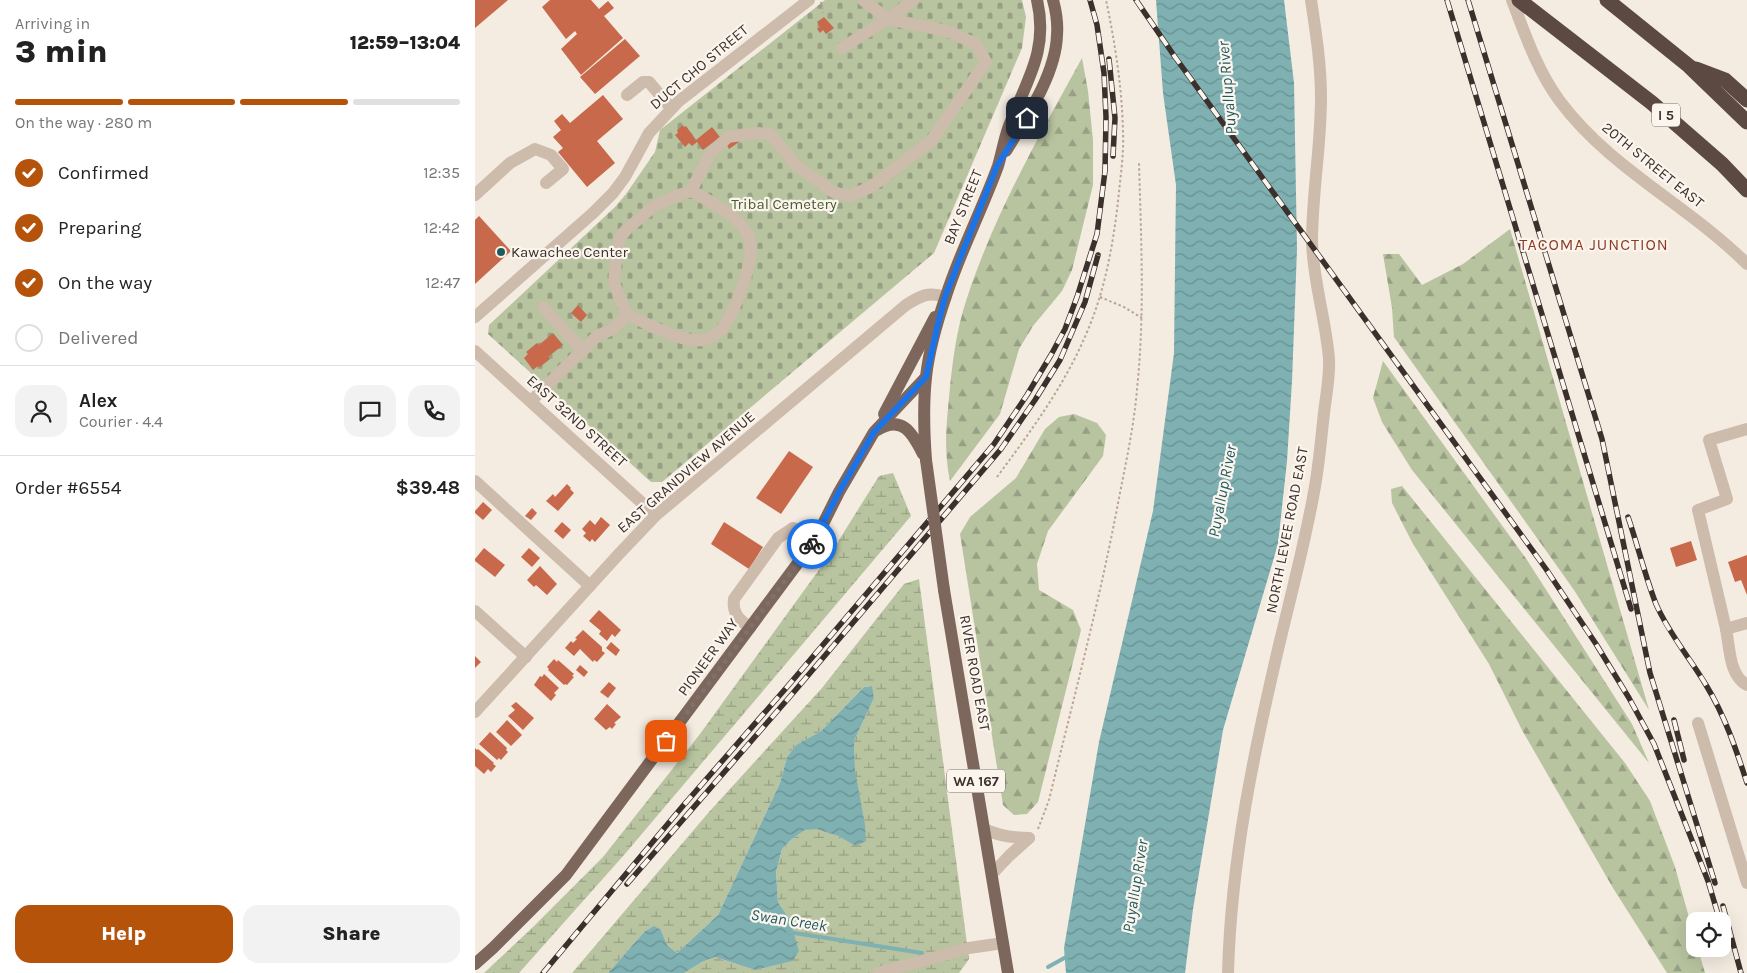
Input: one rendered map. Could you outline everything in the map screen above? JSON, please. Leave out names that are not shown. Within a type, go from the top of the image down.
[{"type":"highway","name":"I 5","points":[[1519,0],[1652,102],[1722,164],[1747,190]]},
{"type":"highway","points":[[1607,0],[1689,66],[1747,122]]},
{"type":"highway","points":[[1689,66],[1725,80],[1747,100]]},
{"type":"main road","name":"BAY STREET","points":[[945,297],[997,166],[1008,128],[1037,57],[1040,33],[1037,0]]},
{"type":"main road","name":"BAY STREET","points":[[997,166],[1027,118],[1053,59],[1057,35],[1053,0]]},
{"type":"main road","name":"WA 167","points":[[926,377],[945,297]]},
{"type":"main road","points":[[874,432],[945,297]]},
{"type":"main road","name":"PIONEER WAY","points":[[475,964],[566,875],[815,540],[839,492],[874,432],[926,377]]},
{"type":"main road","name":"RIVER ROAD EAST","points":[[926,377],[924,428],[926,460],[944,590],[1008,973]]},
{"type":"main road","points":[[874,432],[887,425],[903,426],[916,440],[926,460]]},
{"type":"street","name":"DUCT CHO STREET","points":[[475,317],[593,213],[613,193],[625,177],[649,132],[671,108],[809,0]]},
{"type":"street","points":[[691,191],[726,211],[748,235],[751,246],[748,269],[739,297],[722,330],[716,335],[703,340],[680,338],[627,315],[615,283],[617,248],[621,236],[627,228],[653,208],[671,198],[691,191],[709,155],[727,137],[754,133],[770,134],[795,165],[833,192],[849,196],[871,187],[931,141],[986,62],[976,44],[947,31],[888,19],[863,0]]},
{"type":"street","points":[[842,48],[914,0]]},
{"type":"street","name":"NORTH LEVEE ROAD EAST","points":[[1228,973],[1231,908],[1240,830],[1314,491],[1328,382],[1329,358],[1315,278],[1312,244],[1321,98],[1319,56],[1311,0]]},
{"type":"street","name":"20TH STREET EAST","points":[[1512,0],[1542,72],[1573,118],[1595,141],[1626,168],[1699,223],[1747,264]]},
{"type":"street","points":[[627,95],[643,82],[649,82],[671,108]]},
{"type":"street","points":[[477,188],[510,163],[535,149],[551,155],[563,169],[546,183]]},
{"type":"street","name":"EAST GRANDVIEW AVENUE","points":[[475,712],[655,516],[906,305],[925,294],[937,294],[945,297]]},
{"type":"street","points":[[543,307],[583,351]]},
{"type":"street","points":[[531,402],[597,336],[613,329],[627,315]]},
{"type":"street","name":"EAST 32ND STREET","points":[[475,351],[655,516]]},
{"type":"street","points":[[1747,429],[1709,440],[1727,499],[1698,510],[1734,673],[1740,681],[1747,685]]},
{"type":"street","points":[[475,481],[590,586]]},
{"type":"street","points":[[750,628],[735,614],[733,607],[734,599],[778,538],[793,528],[815,540]]},
{"type":"street","points":[[475,611],[526,657]]},
{"type":"street","points":[[1726,630],[1747,623]]},
{"type":"street","points":[[1698,723],[1747,884]]},
{"type":"street","points":[[984,829],[994,834],[1029,838]]},
{"type":"street","points":[[992,874],[1029,838]]},
{"type":"street","points":[[878,973],[969,948],[1003,944]]},
{"type":"path","points":[[820,0],[823,13]]},
{"type":"path","points":[[997,477],[1051,402],[1072,365],[1088,332],[1104,284],[1114,237],[1122,168],[1123,134],[1121,92],[1106,0]]},
{"type":"path","points":[[1029,838],[1041,823],[1049,800],[1108,559],[1131,439],[1137,391],[1142,318],[1139,162]]},
{"type":"path","points":[[1100,297],[1124,307],[1142,318]]},
{"type":"green space","name":"Tribal Cemetery","points":[[825,0],[1022,0],[1026,17],[1022,48],[934,253],[662,482],[651,482],[488,334],[489,325],[616,206],[655,152],[660,130]]},
{"type":"green space","points":[[1082,58],[1088,91],[1093,140],[1093,185],[1072,270],[1062,291],[1033,326],[1019,349],[1000,414],[950,481],[946,450],[947,420],[953,360],[963,310],[978,266],[1004,205]]},
{"type":"green space","points":[[1510,229],[1649,710],[1574,590],[1394,337],[1392,308],[1383,254],[1399,254],[1422,285],[1463,264]]},
{"type":"green space","points":[[1383,361],[1527,560],[1632,724],[1649,763],[1412,470],[1382,422],[1373,398]]},
{"type":"green space","points":[[1074,414],[1097,423],[1106,435],[1103,456],[1048,531],[1037,564],[1039,590],[1073,610],[1081,630],[1038,802],[1027,814],[1014,815],[1003,805],[960,534],[970,517],[1016,478],[1045,429],[1059,417]]},
{"type":"green space","points":[[893,473],[911,516],[624,855],[519,973],[484,973],[603,857],[700,734],[829,556],[879,476]]},
{"type":"green space","points":[[1402,486],[1625,763],[1650,801],[1675,867],[1688,912],[1686,957],[1700,957],[1705,973],[1667,973],[1613,888],[1522,730],[1489,664],[1413,544],[1392,503],[1391,489]]},
{"type":"green space","points":[[919,579],[969,959],[959,973],[684,973],[702,962],[715,957],[755,970],[790,920],[778,902],[776,872],[782,849],[792,839],[805,830],[817,828],[856,845],[854,741],[874,698],[871,686],[864,687],[821,731],[796,745],[787,757],[780,783],[718,915],[677,953],[667,945],[661,930],[644,932],[608,973],[572,973],[709,812],[822,688],[904,584]]},
{"type":"water","name":"Puyallup River","points":[[1156,0],[1284,0],[1294,83],[1297,249],[1287,461],[1278,544],[1223,730],[1193,909],[1185,973],[1066,973],[1064,948],[1099,742],[1153,511],[1174,353],[1176,185],[1163,93]]},
{"type":"water","points":[[872,686],[874,698],[854,741],[855,770],[866,841],[856,846],[838,836],[817,829],[805,830],[782,849],[776,872],[778,902],[790,920],[799,951],[792,961],[755,970],[715,957],[702,962],[684,973],[608,973],[644,932],[654,926],[661,930],[667,945],[677,953],[718,915],[780,783],[787,757],[796,745],[821,731],[864,687]]},
{"type":"building","points":[[475,0],[508,0],[475,28]]},
{"type":"building","points":[[550,0],[591,0],[599,9],[608,1],[614,8],[604,16],[623,38],[581,75],[561,49],[577,34],[575,31],[566,39],[542,7]]},
{"type":"building","points":[[824,17],[834,28],[826,34],[823,30],[820,33],[817,29],[820,27],[817,22]]},
{"type":"building","points":[[625,39],[640,56],[595,94],[580,77]]},
{"type":"building","points":[[603,95],[623,119],[597,141],[615,163],[587,187],[558,152],[563,148],[553,137],[561,130],[554,121],[562,114],[570,123]]},
{"type":"building","points":[[683,125],[684,127],[686,126],[696,140],[712,127],[720,137],[703,150],[697,142],[692,146],[689,143],[685,147],[675,135],[678,133],[677,130]]},
{"type":"building","points":[[736,137],[739,142],[729,149],[726,143]]},
{"type":"building","points":[[479,216],[511,251],[475,284],[475,220]]},
{"type":"building","points":[[578,305],[587,315],[581,322],[571,313]]},
{"type":"building","points":[[553,333],[563,345],[548,357],[550,359],[533,370],[524,358],[528,354],[526,352],[537,343],[539,345]]},
{"type":"building","points":[[789,451],[813,467],[781,514],[756,498]]},
{"type":"building","points":[[567,484],[574,493],[558,511],[546,501],[553,494],[555,497]]},
{"type":"building","points":[[483,502],[492,510],[483,520],[475,511]]},
{"type":"building","points":[[532,508],[537,513],[531,520],[525,516]]},
{"type":"building","points":[[601,517],[610,525],[595,542],[592,539],[590,542],[583,536],[586,533],[582,529],[590,520],[595,525]]},
{"type":"building","points":[[562,522],[571,530],[563,539],[554,531]]},
{"type":"building","points":[[724,522],[763,547],[749,569],[711,544]]},
{"type":"building","points":[[1691,541],[1697,560],[1676,567],[1670,548]]},
{"type":"building","points":[[484,548],[505,565],[495,577],[475,561]]},
{"type":"building","points":[[529,548],[540,558],[532,567],[521,557]]},
{"type":"building","points":[[1747,555],[1747,595],[1741,580],[1735,582],[1728,562]]},
{"type":"building","points":[[540,566],[557,584],[547,595],[527,580]]},
{"type":"building","points":[[599,610],[621,630],[615,637],[612,634],[607,641],[599,634],[601,631],[589,621]]},
{"type":"building","points":[[583,630],[602,647],[602,651],[605,653],[597,662],[594,660],[593,662],[580,649],[574,656],[565,648],[571,641],[573,643],[577,639],[575,638]]},
{"type":"building","points":[[611,642],[620,650],[616,656],[606,648]]},
{"type":"building","points":[[475,656],[481,662],[475,668]]},
{"type":"building","points":[[554,659],[557,662],[558,660],[574,674],[572,676],[574,677],[567,685],[564,685],[548,670],[547,667]]},
{"type":"building","points":[[580,665],[588,672],[584,677],[576,670]]},
{"type":"building","points":[[544,674],[559,688],[554,693],[556,695],[551,701],[534,685],[540,676],[542,677]]},
{"type":"building","points":[[609,682],[616,688],[608,698],[600,692]]},
{"type":"building","points":[[516,702],[534,718],[523,730],[508,716],[515,710],[511,706]]},
{"type":"building","points":[[607,704],[621,717],[614,723],[616,724],[612,729],[610,727],[606,730],[594,719]]},
{"type":"building","points":[[507,720],[522,735],[511,746],[496,732]]},
{"type":"building","points":[[490,732],[507,748],[508,752],[501,760],[499,758],[497,760],[479,744]]},
{"type":"building","points":[[475,748],[496,766],[491,772],[488,769],[484,774],[475,766]]},
{"type":"waterway","name":"Swan Creek","points":[[788,932],[922,953]]},
{"type":"waterway","name":"Swan Creek","points":[[1048,967],[1068,956]]},
{"type":"railway","points":[[543,973],[682,807],[994,444],[1051,355],[1065,329],[1097,234],[1105,171],[1106,117],[1104,73],[1097,25],[1090,0]]},
{"type":"railway","points":[[1136,0],[1175,57],[1546,569],[1596,644],[1654,744],[1708,881],[1717,912]]},
{"type":"railway","points":[[1447,0],[1631,609]]},
{"type":"railway","points":[[1468,0],[1602,439],[1650,673],[1715,883]]},
{"type":"railway","points":[[1109,59],[1115,118],[1113,156]]},
{"type":"railway","points":[[627,884],[1001,449],[1060,360],[1085,302],[1098,255]]},
{"type":"railway","points":[[1628,517],[1656,604],[1667,626],[1713,697],[1734,745],[1747,783]]},
{"type":"railway","points":[[1674,720],[1684,760]]},
{"type":"railway","points":[[1723,906],[1741,973]]},
{"type":"way so far","points":[[666,741],[812,544]]},
{"type":"place","name":"Kawachee Center","points":[[501,252]]},
{"type":"district","name":"TACOMA JUNCTION","points":[[1594,244]]},
{"type":"route","points":[[812,544],[839,492],[874,432],[926,377],[945,297],[959,261],[997,166],[1027,118]]}]
